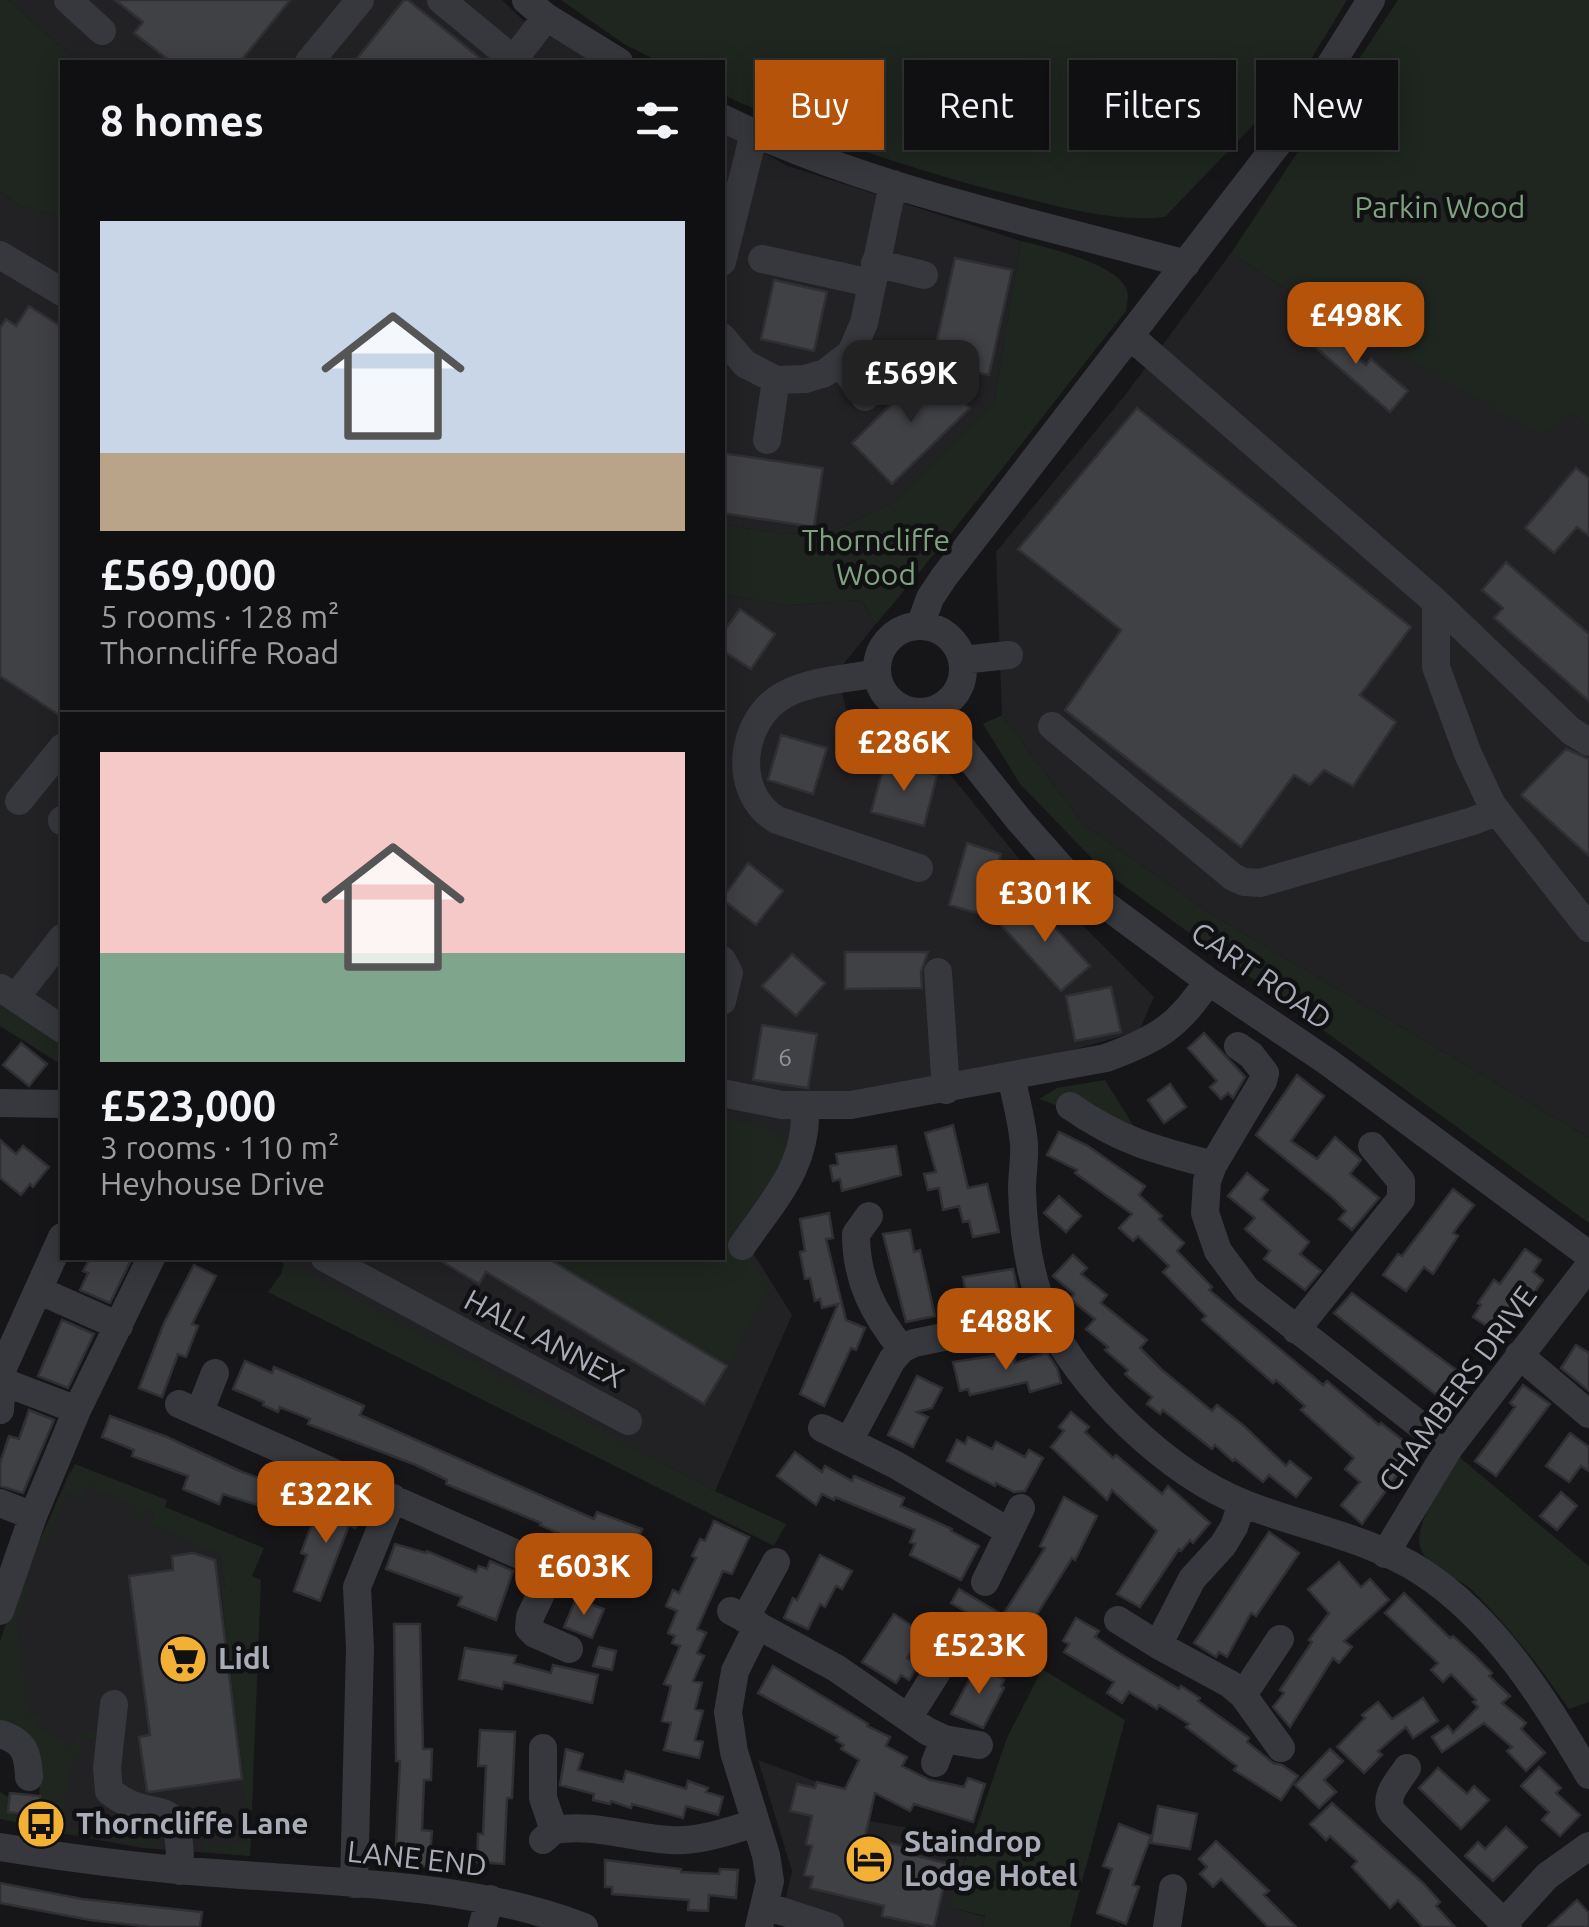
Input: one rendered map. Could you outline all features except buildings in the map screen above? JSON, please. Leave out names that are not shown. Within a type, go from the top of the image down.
[{"type":"street","points":[[68,0],[102,32]]},
{"type":"street","points":[[311,60],[360,0]]},
{"type":"street","points":[[441,0],[512,60]]},
{"type":"street","points":[[920,626],[930,598],[944,576],[1296,120],[1372,0]]},
{"type":"street","points":[[513,60],[536,9],[617,60]]},
{"type":"street","points":[[725,119],[893,184],[1186,264]]},
{"type":"street","points":[[725,237],[730,195],[754,133]]},
{"type":"street","points":[[725,341],[744,364],[776,380],[805,379],[824,373],[852,352],[861,336],[893,184]]},
{"type":"street","points":[[0,255],[60,291]]},
{"type":"street","points":[[762,260],[924,275]]},
{"type":"street","points":[[1130,336],[1436,602],[1571,730],[1589,742]]},
{"type":"street","points":[[840,362],[865,397]]},
{"type":"street","points":[[767,440],[776,380]]},
{"type":"street","points":[[1436,602],[1436,667],[1468,754],[1497,810],[1589,928]]},
{"type":"street","points":[[920,626],[948,636],[962,660],[958,690],[936,709],[919,712],[902,708],[883,691],[877,673],[886,642],[907,628],[920,626]]},
{"type":"street","points":[[962,660],[1008,655]]},
{"type":"street","points":[[877,673],[794,690],[775,700],[734,769],[759,806],[777,820],[919,868]]},
{"type":"street","name":"CART ROAD","points":[[936,709],[997,792],[1073,881],[1208,981],[1328,1062],[1589,1255]]},
{"type":"street","points":[[1052,726],[1233,877],[1244,882],[1278,878],[1473,821],[1497,810]]},
{"type":"street","points":[[20,800],[60,750]]},
{"type":"street","points":[[60,940],[8,992],[60,1024]]},
{"type":"street","points":[[938,972],[946,1090]]},
{"type":"street","points":[[725,1093],[804,1107],[851,1105],[1106,1058],[1156,1038],[1194,1004],[1208,981]]},
{"type":"street","points":[[1238,1046],[1262,1065],[1263,1081],[1213,1165],[1204,1196],[1205,1213],[1218,1251],[1247,1290],[1449,1448]]},
{"type":"street","points":[[1011,1077],[1024,1148],[1023,1226],[1045,1312],[1084,1378],[1134,1431],[1183,1468],[1242,1504],[1385,1554],[1418,1569],[1448,1591],[1485,1625],[1532,1684],[1589,1775]]},
{"type":"street","points":[[0,1103],[60,1104]]},
{"type":"street","points":[[1070,1106],[1118,1137],[1147,1149],[1213,1165]]},
{"type":"street","points":[[742,1246],[801,1154],[806,1128],[804,1107]]},
{"type":"street","points":[[1296,1330],[1401,1199],[1401,1181],[1372,1146]]},
{"type":"street","points":[[869,1216],[856,1234],[862,1283],[874,1312],[902,1350]]},
{"type":"street","points":[[0,1410],[2,1370],[60,1241]]},
{"type":"street","points":[[0,1610],[77,1410],[150,1260]]},
{"type":"street","name":"HALL ANNEX","points":[[329,1260],[628,1421]]},
{"type":"street","name":"CHAMBERS DRIVE","points":[[1385,1554],[1449,1448],[1589,1266]]},
{"type":"street","points":[[38,1290],[119,1326]]},
{"type":"street","points":[[850,1439],[892,1360],[902,1350],[914,1343],[1003,1326],[1045,1312]]},
{"type":"street","points":[[1519,1355],[1589,1414]]},
{"type":"street","points":[[215,1373],[190,1408],[587,1585]]},
{"type":"street","points":[[2,1380],[77,1410]]},
{"type":"street","points":[[822,1428],[1014,1520],[985,1582]]},
{"type":"street","points":[[354,1884],[360,1648],[357,1588],[394,1498]]},
{"type":"street","points":[[0,1504],[33,1516]]},
{"type":"street","points":[[1158,1645],[1192,1579],[1234,1527],[1242,1504]]},
{"type":"street","points":[[776,1562],[745,1618],[728,1712],[734,1752],[766,1856],[770,1881],[762,1916],[830,1927]]},
{"type":"street","points":[[552,1571],[530,1617],[529,1628],[569,1650]]},
{"type":"street","points":[[745,1618],[836,1668],[908,1718],[939,1751],[979,1745]]},
{"type":"street","points":[[1118,1620],[1230,1684],[1281,1748]]},
{"type":"street","points":[[1242,1695],[1280,1639]]},
{"type":"street","points":[[908,1718],[937,1672]]},
{"type":"street","points":[[114,1704],[107,1768],[110,1791],[126,1805],[163,1813],[175,1821],[181,1841],[180,1871]]},
{"type":"street","points":[[0,1734],[22,1744],[28,1756],[29,1778]]},
{"type":"street","points":[[544,1748],[547,1836],[589,1826],[676,1841],[710,1837],[756,1823]]},
{"type":"street","points":[[1407,1768],[1390,1795],[1388,1804],[1392,1812],[1506,1925],[1548,1876],[1589,1846]]},
{"type":"street","name":"LANE END","points":[[0,1847],[180,1871],[490,1899],[584,1927]]},
{"type":"street","points":[[1167,1927],[1173,1888]]},
{"type":"street","points":[[482,1927],[490,1899]]},
{"type":"shaded area","points":[[8,0],[502,0],[527,24],[593,60],[76,60]]},
{"type":"shaded area","points":[[725,132],[788,166],[1021,241],[994,402],[893,503],[827,534],[773,533],[725,524]]},
{"type":"shaded area","points":[[0,191],[18,205],[60,216],[60,1039],[0,994]]},
{"type":"shaded area","points":[[1231,253],[1311,305],[1572,411],[1589,427],[1589,1138],[1214,916],[1084,825],[1002,715],[996,552],[1126,394]]},
{"type":"shaded area","points":[[725,595],[788,605],[861,600],[876,624],[837,672],[846,709],[943,766],[1030,872],[1154,997],[1139,1031],[974,1078],[821,1113],[753,1253],[792,1315],[715,1491],[277,1260],[725,1260]]},
{"type":"shaded area","points":[[70,1471],[155,1513],[151,1524],[220,1555],[246,1782],[253,1783],[250,1856],[142,1848],[60,1833],[25,1728],[12,1626],[32,1548],[39,1542]]},
{"type":"shaded area","points":[[758,1760],[817,1782],[874,1796],[869,1821],[971,1839],[950,1907],[985,1917],[983,1927],[795,1927],[781,1920],[792,1871]]},
{"type":"green space","points":[[0,0],[8,0],[76,60],[60,60],[60,216],[18,205],[0,191]]},
{"type":"green space","points":[[561,0],[1347,0],[1311,60],[1256,60],[1256,122],[1236,143],[1236,60],[1069,60],[1069,150],[1229,150],[1165,217],[1096,214],[1045,203],[861,150],[884,150],[884,60],[755,60],[755,108],[725,96],[725,60],[656,60],[624,44]]},
{"type":"green space","name":"Parkin Wood","points":[[1398,0],[1589,0],[1589,427],[1572,412],[1542,435],[1311,305],[1231,253],[1299,150],[1398,150],[1398,60],[1358,60]]},
{"type":"green space","name":"Thorncliffe Wood","points":[[1021,241],[1078,257],[1118,278],[1128,295],[1126,311],[876,624],[861,600],[788,605],[725,595],[725,524],[773,533],[827,534],[893,503],[994,402]]},
{"type":"green space","points":[[1002,715],[1084,825],[1214,916],[1589,1138],[1589,1223],[1104,871],[1020,784],[983,724]]},
{"type":"green space","points":[[0,994],[60,1039],[60,1064],[0,1026]]},
{"type":"green space","points":[[1105,1080],[1133,1125],[1151,1140],[1039,1099],[1057,1088]]},
{"type":"green space","points":[[725,1118],[774,1132],[786,1146],[788,1156],[732,1234],[769,1287],[727,1366],[550,1260],[725,1260]]},
{"type":"green space","points":[[284,1262],[715,1491],[786,1524],[774,1546],[268,1292]]},
{"type":"green space","points":[[1458,1456],[1589,1566],[1589,1702],[1569,1709],[1486,1604],[1424,1555],[1419,1538],[1421,1526]]},
{"type":"green space","points":[[75,1464],[167,1500],[165,1507],[264,1548],[252,1576],[261,1580],[250,1856],[204,1851],[204,1837],[208,1837],[210,1848],[247,1844],[245,1829],[249,1828],[220,1555],[150,1524],[154,1513],[146,1509],[139,1523],[133,1521],[138,1508],[87,1485],[81,1498],[67,1492],[45,1544],[39,1542]]},
{"type":"green space","points":[[32,1548],[37,1550],[23,1583],[29,1587],[17,1624],[28,1714],[42,1715],[37,1726],[72,1747],[81,1734],[94,1730],[97,1734],[95,1739],[82,1737],[79,1754],[73,1755],[61,1826],[141,1836],[143,1828],[159,1835],[152,1848],[0,1819],[0,1792],[10,1798],[9,1812],[37,1816],[39,1801],[38,1770],[20,1728],[0,1720],[0,1641]]},
{"type":"green space","points":[[1042,1669],[1125,1720],[1070,1927],[983,1927],[985,1916],[949,1907],[1007,1738]]},
{"type":"place","name":"Lidl","points":[[183,1659]]},
{"type":"place","name":"Thorncliffe Lane","points":[[41,1824]]},
{"type":"place","name":"Staindrop Lodge Hotel","points":[[869,1859]]}]
